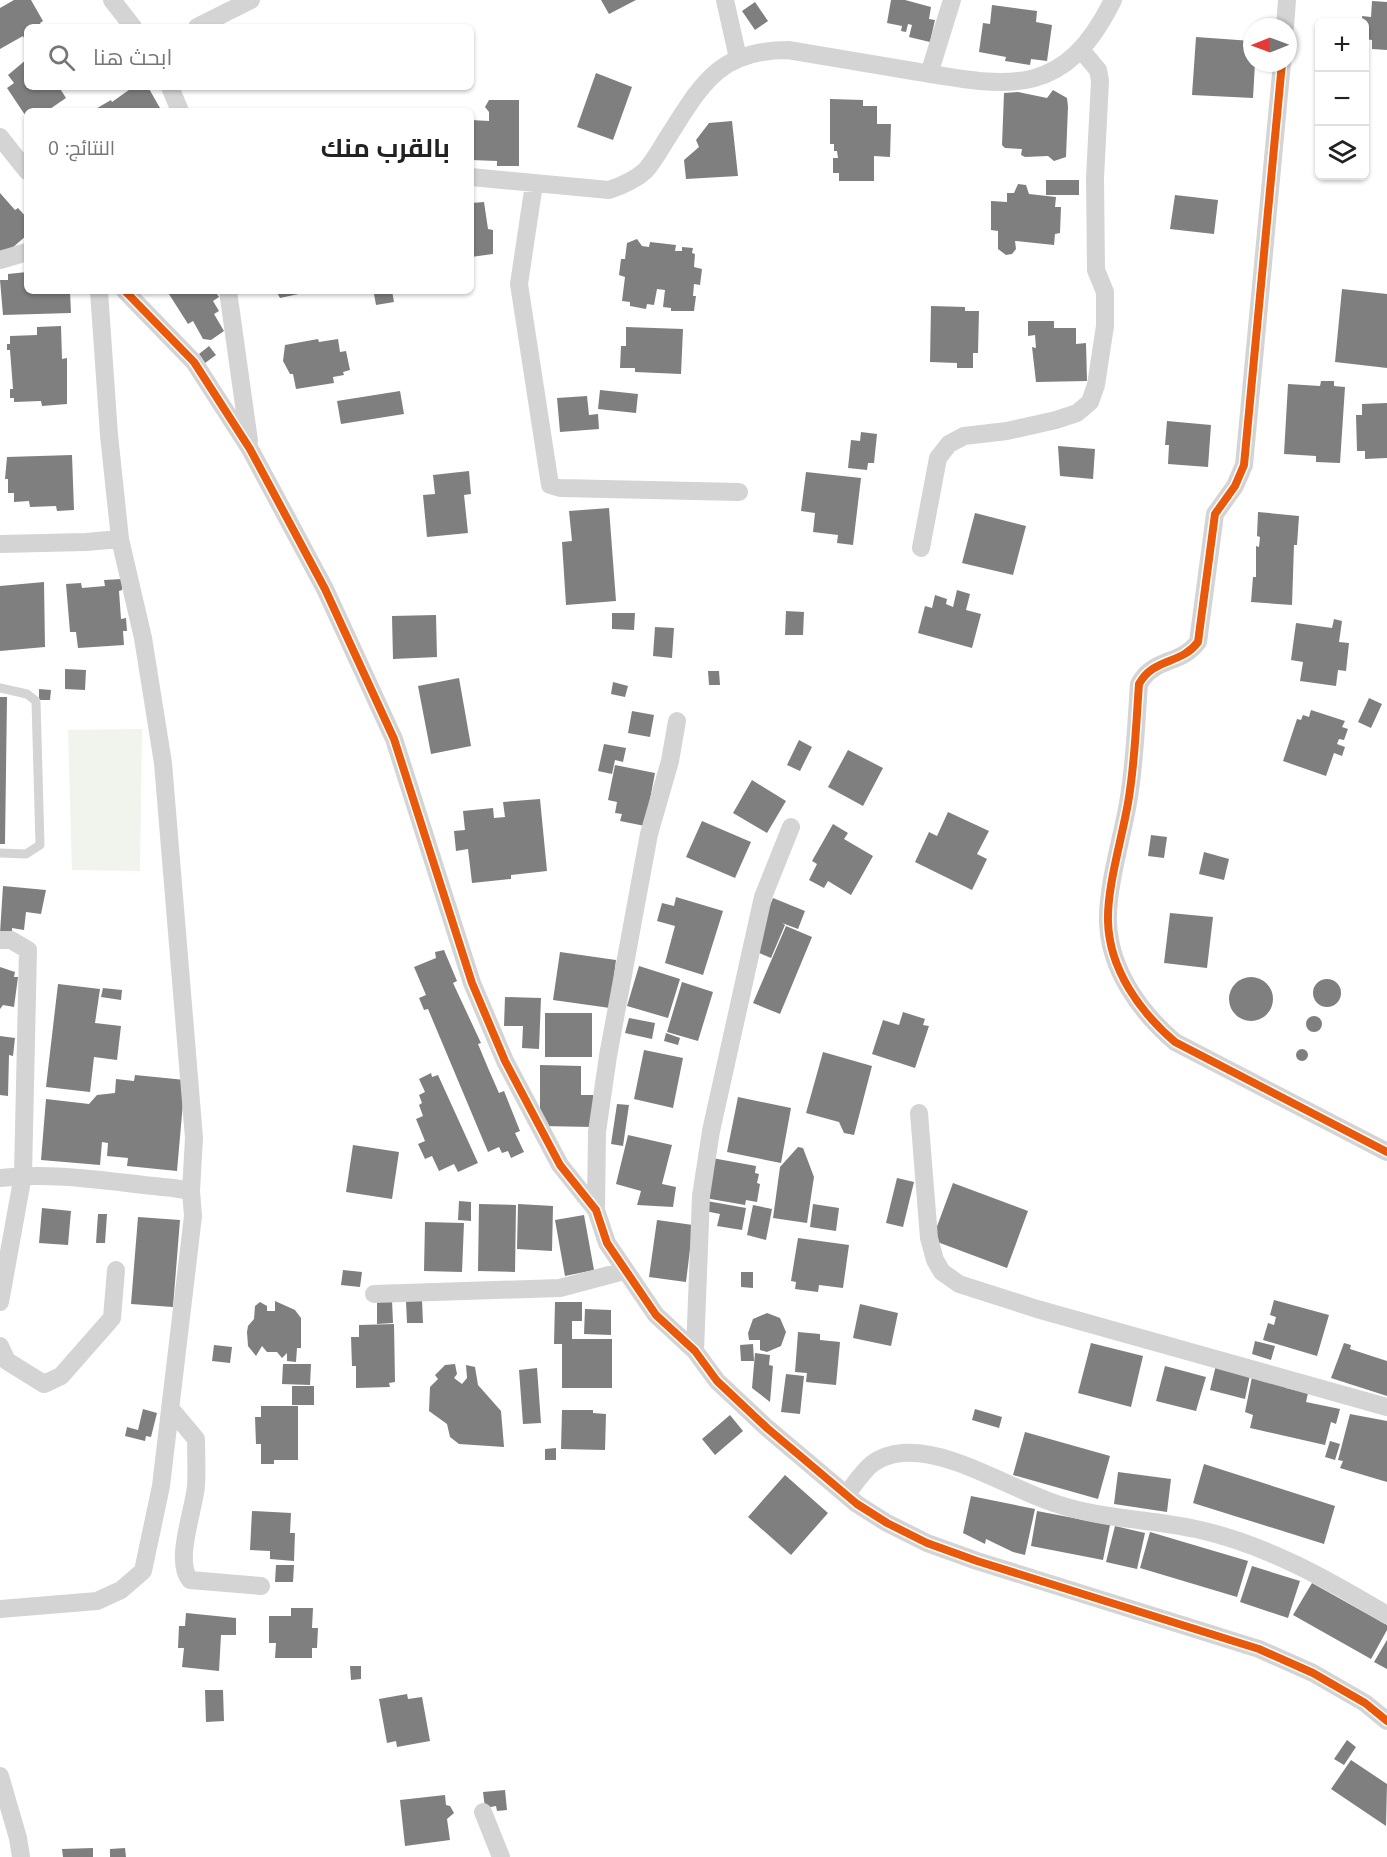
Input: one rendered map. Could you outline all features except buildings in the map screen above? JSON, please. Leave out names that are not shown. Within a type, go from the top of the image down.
[{"type":"street","points":[[112,0],[131,24]]},
{"type":"street","points":[[204,24],[251,0]]},
{"type":"street","points":[[725,0],[738,58]]},
{"type":"street","points":[[929,74],[952,0]]},
{"type":"street","points":[[474,177],[609,190],[625,184],[645,171],[697,92],[720,68],[738,58],[769,50],[788,50],[929,74],[1005,83],[1031,80],[1054,71],[1082,51],[1101,24],[1113,0]]},
{"type":"street","points":[[1286,18],[1287,0]]},
{"type":"street","points":[[921,548],[938,458],[949,444],[964,436],[1007,431],[1077,413],[1090,402],[1096,385],[1105,326],[1105,292],[1096,270],[1095,178],[1100,81],[1098,70],[1082,51]]},
{"type":"street","points":[[1281,72],[1244,465],[1235,486],[1215,514],[1198,642],[1191,652],[1159,663],[1145,673],[1138,684],[1131,784],[1108,920],[1111,948],[1133,997],[1149,1020],[1175,1042],[1387,1152]]},
{"type":"street","points":[[171,90],[179,108]]},
{"type":"street","points":[[0,137],[24,167]]},
{"type":"street","points":[[534,184],[519,284],[550,485],[560,488],[739,492]]},
{"type":"street","points":[[0,260],[24,253]]},
{"type":"street","points":[[0,1609],[97,1601],[121,1590],[142,1571],[161,1486],[193,1216],[191,1191],[194,1138],[163,763],[143,638],[120,539],[109,435],[99,294]]},
{"type":"street","points":[[128,294],[194,362],[250,449],[324,589],[394,739],[472,983],[505,1061],[560,1164],[596,1210]]},
{"type":"street","points":[[228,294],[250,449]]},
{"type":"street","points":[[0,544],[120,539]]},
{"type":"street","points":[[677,721],[670,761],[649,834],[608,1056],[597,1132],[596,1210],[607,1243],[624,1271],[656,1315],[695,1351],[717,1381],[846,1495],[887,1523],[927,1543],[1037,1581],[1259,1649],[1313,1672],[1365,1703],[1387,1721]]},
{"type":"street","points":[[695,1351],[701,1196],[711,1131],[763,897],[791,827]]},
{"type":"street","points":[[0,940],[11,940],[28,950],[22,1175],[0,1302]]},
{"type":"street","points":[[919,1113],[929,1238],[935,1260],[942,1272],[959,1284],[1037,1309],[1387,1407]]},
{"type":"street","points":[[0,1178],[22,1175],[63,1177],[191,1191]]},
{"type":"street","points":[[0,1346],[7,1361],[44,1384],[61,1376],[112,1318],[116,1270]]},
{"type":"street","points":[[374,1294],[560,1288],[624,1271]]},
{"type":"street","points":[[170,1408],[196,1439],[196,1485],[183,1559],[184,1573],[190,1580],[261,1586]]},
{"type":"street","points":[[846,1495],[873,1460],[886,1455],[920,1453],[946,1460],[1058,1505],[1197,1530],[1264,1550],[1345,1590],[1387,1615]]},
{"type":"street","points":[[0,1776],[18,1838],[21,1857]]},
{"type":"street","points":[[483,1812],[501,1857]]},
{"type":"lane","points":[[0,688],[27,694],[36,701],[40,845],[26,854],[0,853]]},
{"type":"shaded area","points":[[142,729],[140,871],[72,870],[68,730]]},
{"type":"cycle path","points":[[1281,72],[1244,465],[1235,486],[1215,514],[1198,642],[1184,654],[1152,669],[1139,684],[1130,788],[1112,878],[1108,921],[1110,939],[1120,972],[1139,1003],[1175,1042],[1387,1152]]},
{"type":"cycle path","points":[[128,294],[194,362],[250,449],[325,589],[394,739],[472,983],[505,1061],[560,1165],[596,1210],[607,1243],[656,1315],[695,1351],[717,1381],[767,1428],[857,1504],[887,1523],[927,1543],[977,1561],[1259,1649],[1313,1673],[1365,1703],[1387,1721]]}]
